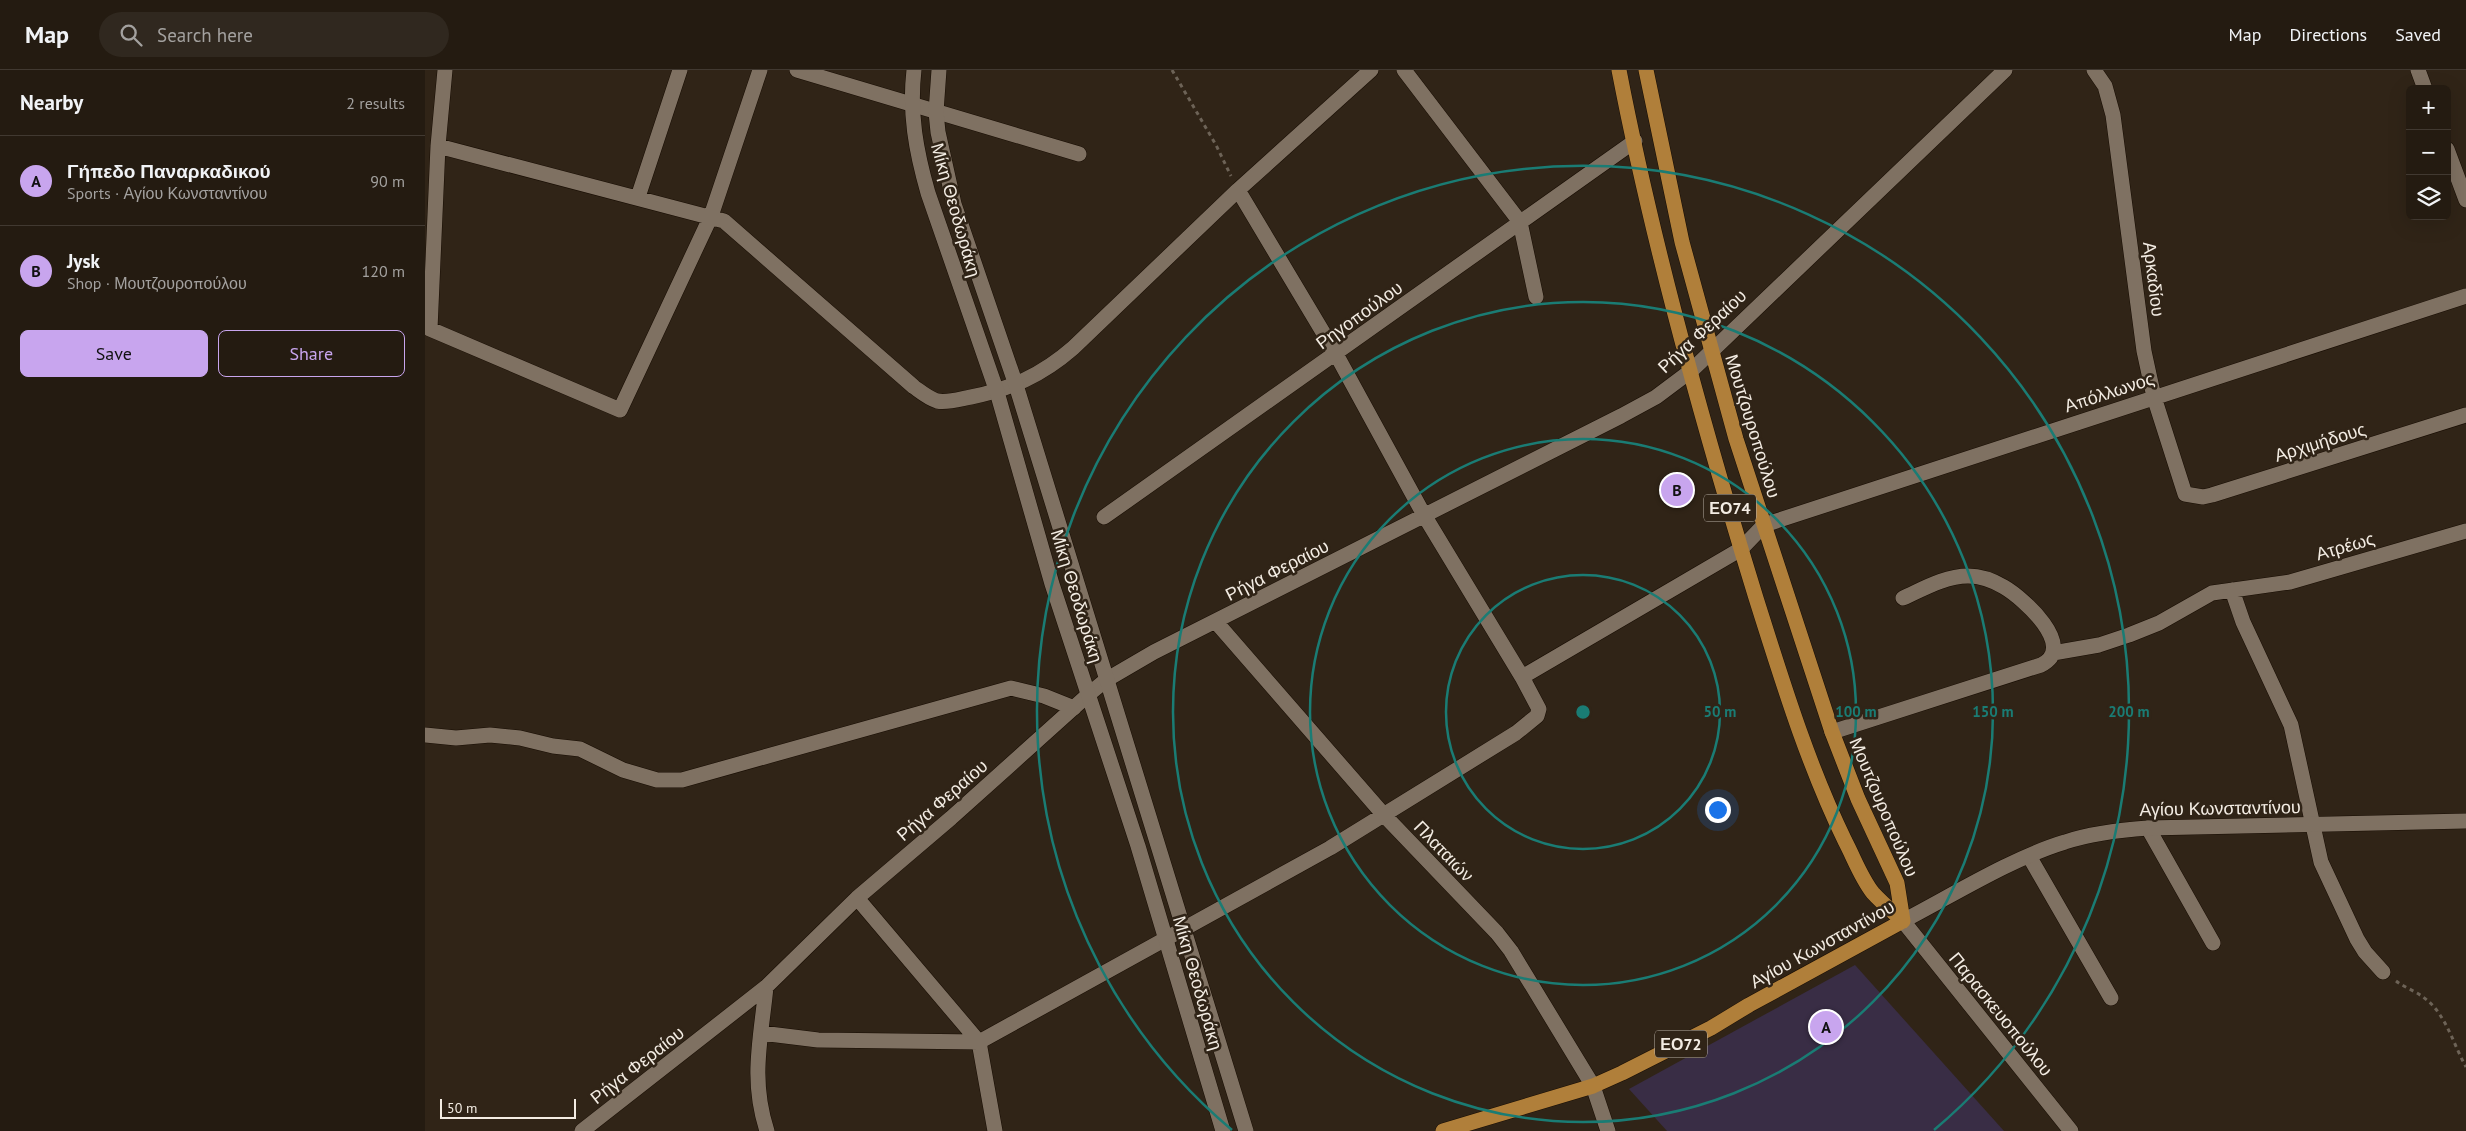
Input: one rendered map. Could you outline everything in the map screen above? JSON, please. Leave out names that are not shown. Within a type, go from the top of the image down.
[{"type":"main road","name":"ΕΟ74","points":[[1619,70],[1652,224],[1741,549],[1782,680],[1808,753],[1836,822],[1873,892],[1903,921]]},
{"type":"main road","name":"Μουτζουροπούλου","points":[[1646,70],[1669,187],[1711,350],[1764,525],[1832,732],[1858,799],[1897,884],[1903,921]]},
{"type":"main road","name":"Αγίου Κωνσταντίνου","points":[[1443,1131],[1593,1086],[1711,1028],[1749,1005],[1903,921]]},
{"type":"street","points":[[445,70],[438,146],[430,329],[620,410],[711,216],[760,70]]},
{"type":"street","points":[[638,198],[680,70]]},
{"type":"street","points":[[797,70],[1079,154]]},
{"type":"street","name":"Μίκη Θεοδωράκη","points":[[914,70],[911,104],[921,169],[927,193],[997,392],[1052,584],[1089,694],[1166,939],[1223,1131]]},
{"type":"street","name":"Μίκη Θεοδωράκη","points":[[939,70],[936,112],[938,132],[955,204],[1016,385],[1106,680],[1186,929],[1246,1131]]},
{"type":"street","points":[[438,146],[711,216],[733,227],[928,397],[950,402],[997,392],[1016,385],[1058,361],[1238,190],[1371,70]]},
{"type":"street","points":[[1404,70],[1520,222],[1536,297]]},
{"type":"street","name":"Αρκαδίου","points":[[2094,70],[2105,86],[2113,115],[2144,351],[2154,397],[2185,494]]},
{"type":"street","points":[[2418,70],[2424,85]]},
{"type":"street","name":"Ρήγα Φεραίου","points":[[582,1131],[766,987],[857,898],[1106,680],[1154,652],[1629,412],[1656,396],[1692,370],[1998,72]]},
{"type":"street","name":"Ρηγοπούλου","points":[[1104,517],[1635,141]]},
{"type":"street","points":[[2451,160],[2466,200]]},
{"type":"street","points":[[761,1033],[818,1040],[979,1042],[1186,929],[1329,848],[1516,733],[1537,716],[1539,709],[1522,678],[1424,515],[1336,354],[1238,190]]},
{"type":"street","name":"Απόλλωνος","points":[[1764,525],[2466,296]]},
{"type":"street","name":"Αρχιμήδους","points":[[2185,494],[2203,497],[2212,496],[2466,415]]},
{"type":"street","points":[[1522,678],[1741,549],[1764,525]]},
{"type":"street","name":"Ατρέως","points":[[2053,653],[2099,644],[2129,635],[2159,622],[2212,592],[2290,582],[2466,531]]},
{"type":"street","points":[[1832,732],[2047,663],[2053,653],[2052,637],[2039,615],[2004,587],[1986,579],[1968,576],[1950,579],[1903,598]]},
{"type":"street","points":[[2232,590],[2243,622],[2291,725],[2321,862],[2365,952],[2383,972]]},
{"type":"street","name":"Πλαταιών","points":[[1216,622],[1383,814],[1497,933],[1511,951],[1593,1086],[1608,1131]]},
{"type":"street","points":[[425,735],[456,738],[489,735],[520,738],[553,746],[580,749],[623,770],[657,780],[682,780],[1011,688],[1044,696],[1074,708]]},
{"type":"street","name":"Αγίου Κωνσταντίνου","points":[[1903,921],[2029,856],[2086,836],[2148,828],[2466,821]]},
{"type":"street","points":[[2148,828],[2213,943]]},
{"type":"street","points":[[2029,856],[2111,998]]},
{"type":"street","points":[[857,898],[979,1042],[995,1131]]},
{"type":"street","name":"Παρασκευοπούλου","points":[[1903,921],[2071,1131]]},
{"type":"street","points":[[766,987],[757,1082],[767,1131]]},
{"type":"path","points":[[1172,70],[1216,145],[1238,190]]},
{"type":"path","points":[[2383,972],[2406,988],[2423,996],[2433,1005],[2448,1029],[2466,1067]]},
{"type":"shaded area","points":[[1855,965],[2004,1131],[1667,1131],[1629,1089]]},
{"type":"place","name":"Jysk","points":[[1677,490]]},
{"type":"place","name":"Γήπεδο Παναρκαδικού","points":[[1826,1027]]}]
